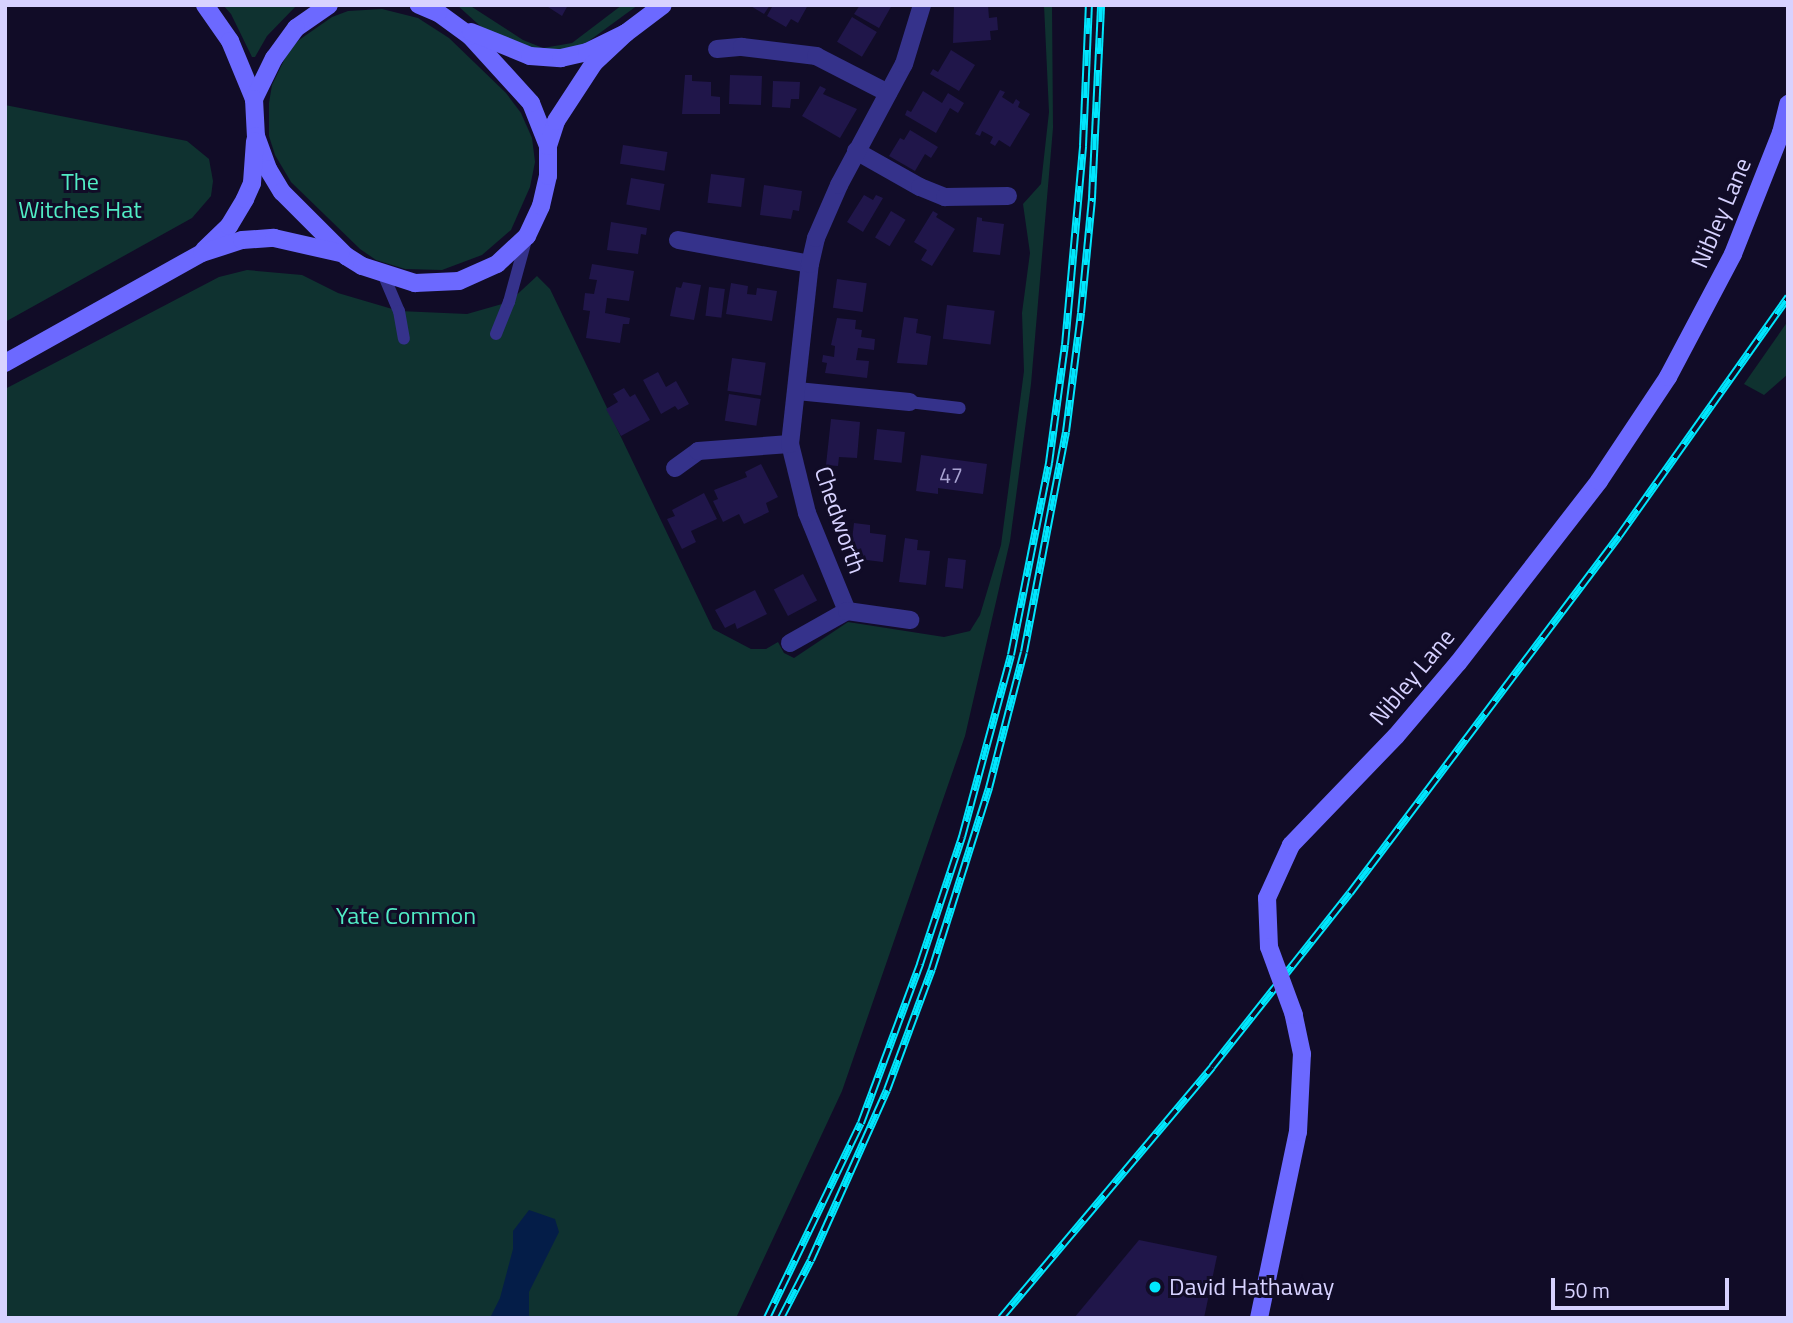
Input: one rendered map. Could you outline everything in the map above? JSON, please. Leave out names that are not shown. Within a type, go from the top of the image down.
[{"type":"street","points":[[202,253],[229,226],[245,199],[252,183],[256,136],[254,99],[230,41],[205,5]]},
{"type":"street","points":[[254,99],[274,58],[296,28],[329,5]]},
{"type":"street","points":[[419,5],[500,46],[530,56],[551,57],[587,52],[626,33]]},
{"type":"street","points":[[5,363],[202,253],[242,240],[274,238],[343,254],[384,276],[415,283],[459,281],[497,264],[527,236],[541,206],[548,176],[548,146],[556,121],[571,96],[594,63],[626,33],[663,5]]},
{"type":"street","name":"Chedworth","points":[[847,611],[807,513],[790,444],[810,264],[816,238],[856,151],[914,40],[922,5]]},
{"type":"street","points":[[452,23],[470,36],[531,103],[548,146]]},
{"type":"street","points":[[717,49],[742,47],[816,56],[888,93]]},
{"type":"street","name":"Nibley Lane","points":[[1259,1318],[1298,1132],[1302,1054],[1294,1015],[1269,947],[1267,898],[1291,845],[1396,736],[1458,663],[1600,481],[1668,377],[1733,254],[1781,133],[1788,104]]},
{"type":"street","points":[[256,136],[268,169],[282,192],[343,254]]},
{"type":"street","points":[[856,151],[920,187],[945,197],[1008,196]]},
{"type":"street","points":[[678,240],[810,264]]},
{"type":"street","points":[[797,391],[909,402]]},
{"type":"street","name":"Chedworth","points":[[675,468],[698,451],[790,444]]},
{"type":"street","name":"Chedworth","points":[[790,643],[847,611],[910,620]]},
{"type":"lane","points":[[496,334],[509,303],[527,236]]},
{"type":"lane","points":[[384,276],[399,311],[404,339]]},
{"type":"lane","points":[[909,402],[960,408]]},
{"type":"green space","points":[[223,5],[297,5],[267,36],[255,57],[252,57],[231,14]]},
{"type":"green space","points":[[457,5],[469,5],[523,40],[543,48],[572,43],[622,5],[638,5],[582,46],[539,54],[489,34]]},
{"type":"green space","name":"Yate Common","points":[[1044,5],[1052,5],[1053,128],[1031,384],[1010,541],[965,736],[842,1091],[736,1318],[5,1318],[5,389],[219,277],[247,270],[302,275],[338,293],[399,311],[467,314],[509,302],[537,276],[550,289],[713,629],[751,649],[766,649],[778,642],[784,653],[794,658],[848,622],[944,637],[970,631],[980,615],[1001,545],[1024,371],[1022,313],[1030,253],[1023,204],[1041,184],[1049,112]]},
{"type":"green space","points":[[382,9],[418,18],[449,38],[506,93],[521,113],[532,138],[535,162],[530,187],[511,230],[482,255],[442,270],[405,269],[376,260],[360,249],[291,182],[275,155],[269,136],[272,85],[288,52],[299,40],[332,17],[348,11]]},
{"type":"green space","name":"The Witches Hat","points":[[5,105],[187,141],[209,159],[213,181],[211,196],[192,218],[5,322]]},
{"type":"green space","points":[[1788,321],[1788,374],[1764,395],[1744,384]]},
{"type":"water","points":[[529,1210],[555,1219],[559,1232],[529,1292],[529,1318],[490,1318],[500,1298],[513,1249],[513,1231]]},
{"type":"building","points":[[545,5],[568,5],[562,16]]},
{"type":"building","points":[[749,5],[770,5],[764,14]]},
{"type":"building","points":[[773,5],[808,5],[798,23],[791,19],[786,27],[767,16]]},
{"type":"building","points":[[860,5],[892,5],[879,28],[854,14]]},
{"type":"building","points":[[954,5],[988,5],[989,18],[997,17],[998,30],[990,31],[991,40],[953,43]]},
{"type":"building","points":[[852,17],[877,32],[862,57],[837,42]]},
{"type":"building","points":[[951,50],[975,65],[959,91],[930,74],[933,69],[938,72]]},
{"type":"building","points":[[685,75],[692,75],[692,81],[711,82],[711,96],[720,97],[720,114],[682,114]]},
{"type":"building","points":[[730,75],[762,76],[761,105],[729,104]]},
{"type":"building","points":[[773,81],[800,82],[799,99],[791,99],[790,108],[772,107]]},
{"type":"building","points":[[820,86],[826,89],[823,94],[857,109],[840,138],[802,116]]},
{"type":"building","points":[[1000,90],[1005,92],[1002,97],[1013,104],[1016,99],[1020,102],[1018,107],[1030,114],[1010,147],[999,140],[995,146],[990,143],[993,137],[982,131],[980,136],[975,134]]},
{"type":"building","points":[[923,91],[942,103],[948,93],[964,103],[958,113],[950,108],[936,133],[905,115],[907,110],[911,112]]},
{"type":"building","points":[[910,130],[938,147],[931,158],[925,154],[915,171],[889,156],[900,138],[904,140]]},
{"type":"building","points":[[623,145],[667,152],[664,171],[620,164]]},
{"type":"building","points":[[711,174],[745,178],[741,207],[707,203]]},
{"type":"building","points":[[631,178],[664,184],[660,210],[626,205]]},
{"type":"building","points":[[764,185],[802,191],[799,211],[793,210],[791,219],[760,215]]},
{"type":"building","points":[[864,195],[873,200],[876,195],[883,198],[863,232],[847,222]]},
{"type":"building","points":[[891,211],[906,220],[890,246],[875,238]]},
{"type":"building","points":[[933,211],[938,214],[936,217],[955,229],[932,266],[921,260],[927,250],[914,242]]},
{"type":"building","points":[[977,217],[982,218],[982,221],[1004,224],[1000,255],[973,252]]},
{"type":"building","points":[[611,222],[647,228],[646,235],[641,234],[638,254],[607,250]]},
{"type":"building","points":[[592,264],[634,271],[629,301],[607,298],[605,313],[630,318],[629,324],[623,324],[620,343],[586,338],[590,311],[583,310],[585,293],[594,294],[597,280],[589,279]]},
{"type":"building","points":[[837,279],[867,283],[863,312],[833,308]]},
{"type":"building","points":[[683,282],[701,285],[694,320],[670,316],[676,287],[681,288]]},
{"type":"building","points":[[731,283],[748,286],[747,294],[756,295],[757,288],[777,291],[772,321],[726,314]]},
{"type":"building","points":[[709,287],[725,289],[721,318],[705,316]]},
{"type":"building","points":[[947,305],[995,311],[990,345],[943,339]]},
{"type":"building","points":[[904,317],[918,319],[916,333],[931,336],[927,365],[897,363]]},
{"type":"building","points":[[837,318],[856,320],[855,329],[862,330],[861,337],[875,339],[874,350],[858,348],[856,360],[869,361],[867,378],[825,373],[827,363],[822,362],[823,355],[834,357],[835,346],[831,345]]},
{"type":"building","points":[[732,358],[766,363],[761,395],[727,391]]},
{"type":"building","points":[[658,372],[666,387],[676,381],[689,404],[678,410],[675,406],[661,414],[643,380]]},
{"type":"building","points":[[624,388],[630,397],[635,394],[650,420],[621,436],[606,409],[618,402],[613,394]]},
{"type":"building","points":[[729,394],[761,399],[756,426],[725,421]]},
{"type":"building","points":[[831,419],[860,422],[857,458],[839,457],[838,466],[826,465]]},
{"type":"building","points":[[877,429],[905,432],[902,463],[874,460]]},
{"type":"building","points":[[921,455],[987,464],[983,494],[938,488],[938,494],[916,491]]},
{"type":"building","points":[[761,464],[778,497],[766,503],[769,512],[744,524],[739,514],[723,522],[713,501],[718,499],[714,490],[747,477],[745,472]]},
{"type":"building","points":[[704,493],[717,519],[691,531],[696,542],[682,549],[667,519],[675,516],[672,510]]},
{"type":"building","points":[[854,523],[870,525],[870,533],[886,535],[883,562],[850,558]]},
{"type":"building","points":[[905,538],[918,540],[917,550],[930,551],[926,585],[899,582]]},
{"type":"building","points":[[948,558],[966,560],[963,589],[945,587]]},
{"type":"building","points":[[803,574],[817,600],[788,616],[774,589]]},
{"type":"building","points":[[755,590],[767,614],[737,629],[735,623],[725,628],[715,610]]},
{"type":"building","name":"David Hathaway","points":[[1139,1240],[1217,1256],[1204,1318],[1074,1318]]},
{"type":"railway","points":[[767,1318],[861,1123],[920,964],[962,837],[1011,655],[1049,463],[1065,345],[1083,146],[1089,5]]},
{"type":"railway","points":[[781,1318],[811,1260],[887,1090],[932,969],[989,788],[1024,652],[1066,432],[1081,313],[1092,198],[1101,5]]},
{"type":"railway","points":[[1001,1318],[1212,1067],[1350,893],[1619,536],[1788,297]]},
{"type":"place","name":"David Hathaway","points":[[1155,1287]]}]
